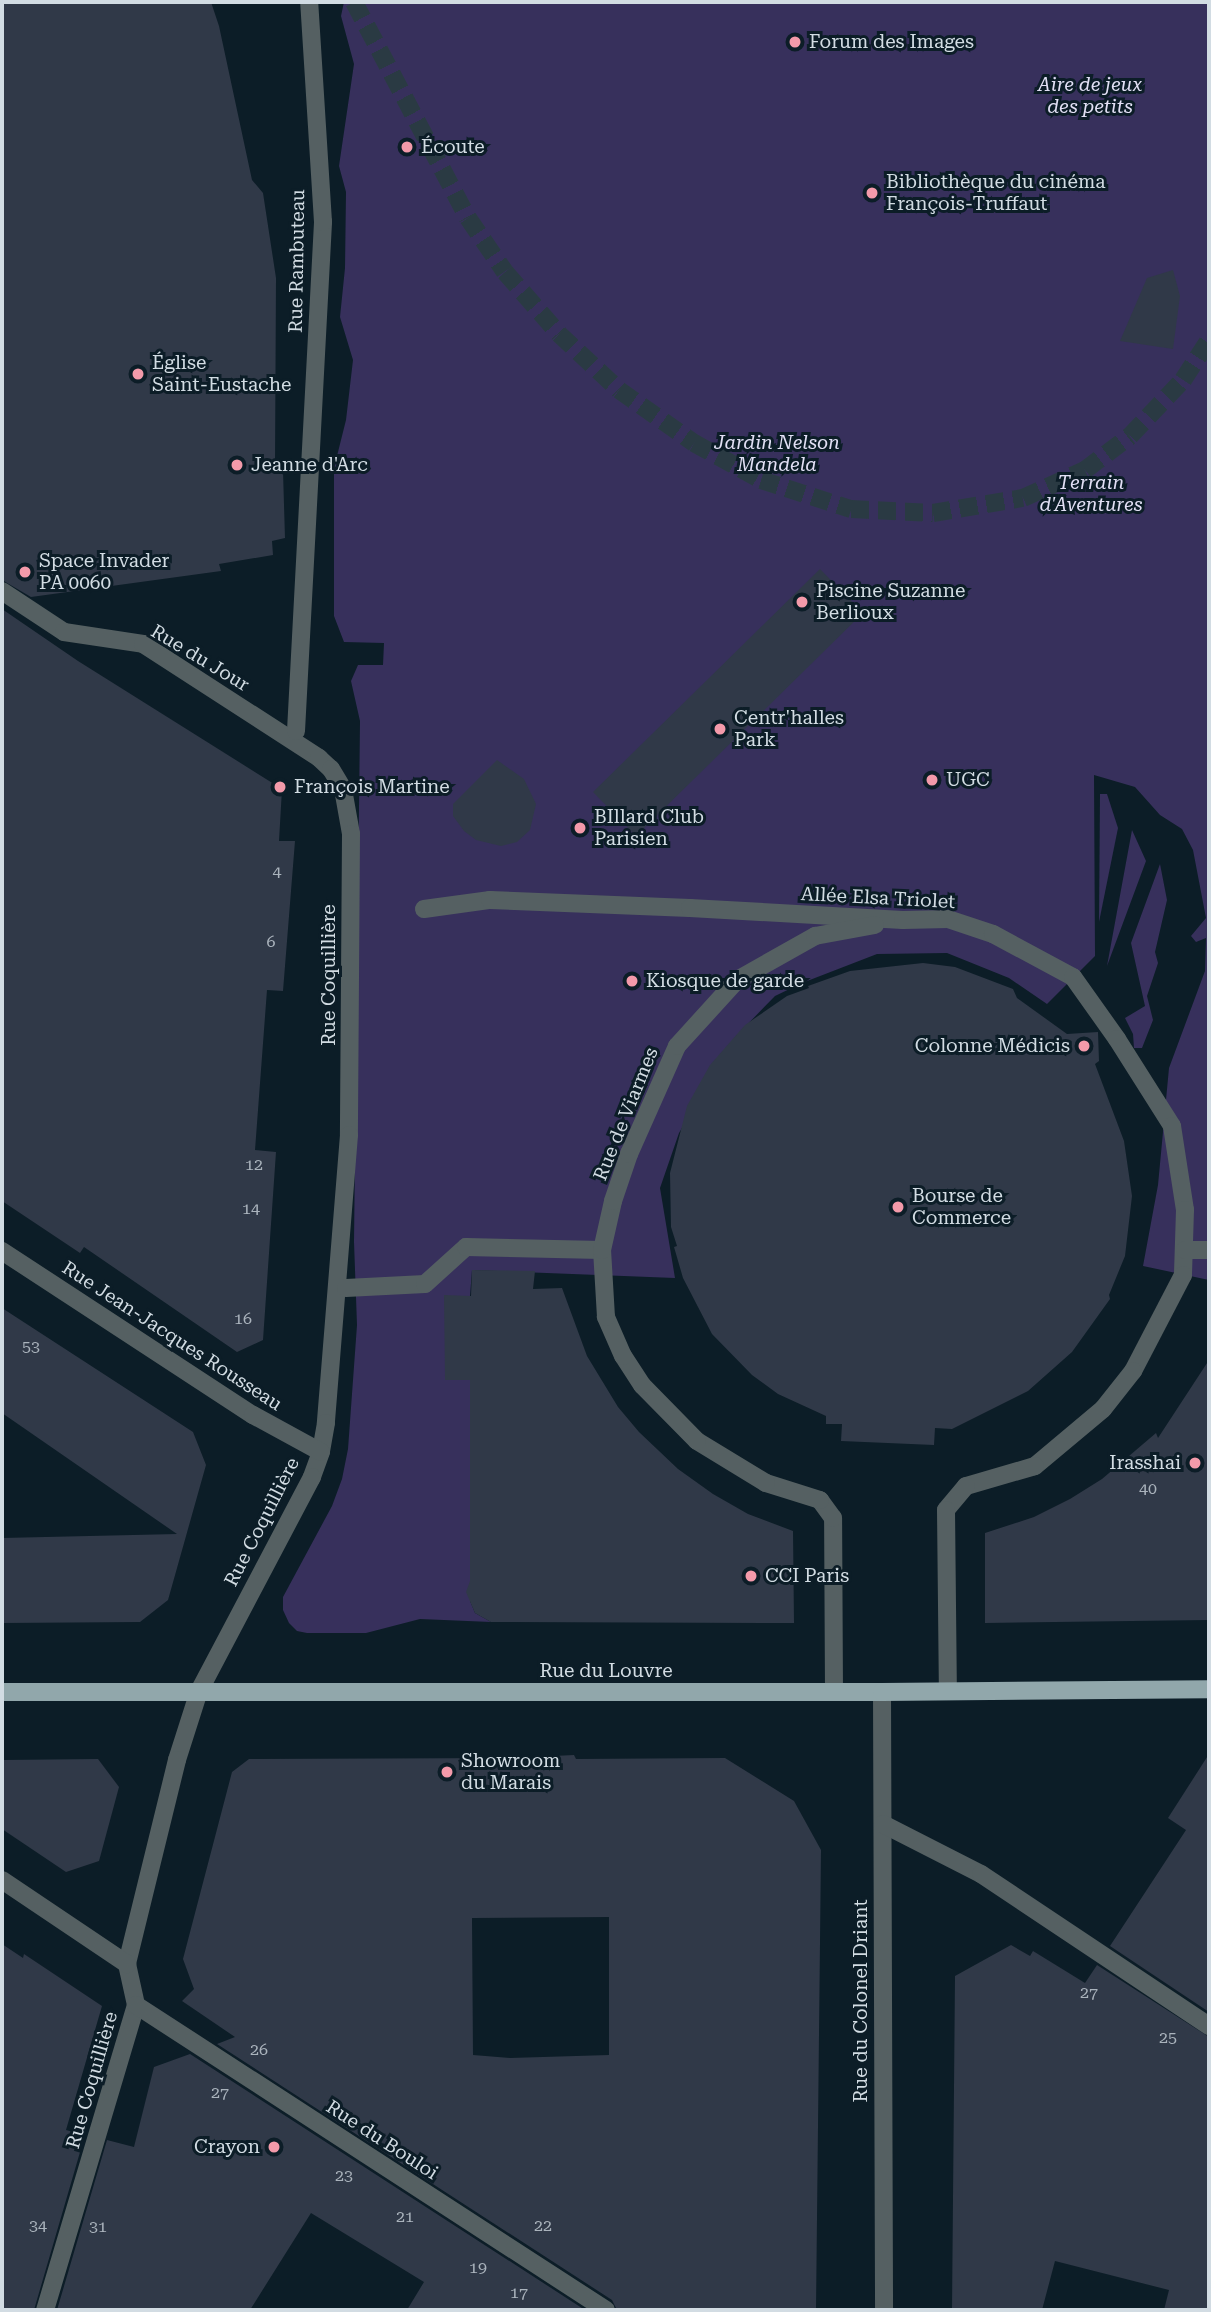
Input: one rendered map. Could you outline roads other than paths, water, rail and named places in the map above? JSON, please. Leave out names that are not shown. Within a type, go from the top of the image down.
[{"type":"main road","name":"Rue du Louvre","points":[[2,1692],[882,1692],[1209,1689]]},
{"type":"street","name":"Rue Rambuteau","points":[[296,737],[323,222],[310,2]]},
{"type":"street","name":"Rue du Jour","points":[[2,591],[64,632],[143,644],[296,737]]},
{"type":"street","name":"Rue Coquillière","points":[[45,2310],[136,2005],[127,1964],[172,1777],[199,1691],[312,1477],[321,1452],[326,1423],[349,1135],[351,834],[349,811],[338,779],[296,737]]},
{"type":"street","name":"Allée Elsa Triolet","points":[[424,909],[490,900],[903,920],[948,919],[993,934],[1073,977],[1172,1126],[1185,1210],[1184,1275],[1133,1371],[1103,1409],[1035,1466],[966,1486],[946,1510],[948,1691]]},
{"type":"street","name":"Rue de Viarmes","points":[[834,1692],[833,1518],[820,1500],[766,1483],[697,1441],[642,1385],[623,1356],[606,1317],[602,1250],[613,1201],[629,1154],[677,1046],[737,980],[815,936],[903,920]]},
{"type":"street","points":[[346,1288],[425,1284],[467,1247],[602,1250]]},
{"type":"street","points":[[1185,1250],[1209,1250]]},
{"type":"street","name":"Rue Jean-Jacques Rousseau","points":[[2,1251],[253,1415],[321,1452]]},
{"type":"street","name":"Rue du Colonel Driant","points":[[882,1692],[884,2310]]},
{"type":"street","points":[[883,1824],[981,1874],[1209,2026]]},
{"type":"street","points":[[2,1880],[127,1964]]},
{"type":"street","name":"Rue du Bouloi","points":[[136,2005],[606,2310]]},
{"type":"tunnel","points":[[354,2],[468,218],[505,272],[559,334],[619,390],[694,443],[761,480],[851,509],[933,513],[1023,498],[1085,470],[1130,436],[1183,380],[1209,340]]},
{"type":"place","name":"Forum des Images","points":[[795,42]]},
{"type":"place","name":"Écoute","points":[[407,147]]},
{"type":"place","name":"Bibliothèque du cinéma François-Truffaut","points":[[872,193]]},
{"type":"place","name":"Église Saint-Eustache","points":[[138,374]]},
{"type":"place","name":"Jeanne d'Arc","points":[[237,465]]},
{"type":"place","name":"Space Invader PA 0060","points":[[25,572]]},
{"type":"place","name":"Piscine Suzanne Berlioux","points":[[802,602]]},
{"type":"place","name":"Centr'halles Park","points":[[720,729]]},
{"type":"place","name":"UGC","points":[[932,780]]},
{"type":"place","name":"François Martine","points":[[280,787]]},
{"type":"place","name":"BIllard Club Parisien","points":[[580,828]]},
{"type":"place","name":"Kiosque de garde","points":[[632,981]]},
{"type":"place","name":"Colonne Médicis","points":[[1084,1046]]},
{"type":"place","name":"Bourse de Commerce","points":[[898,1207]]},
{"type":"place","name":"Irasshai","points":[[1195,1463]]},
{"type":"place","name":"CCI Paris","points":[[751,1576]]},
{"type":"place","name":"Showroom du Marais","points":[[447,1772]]},
{"type":"place","name":"Crayon","points":[[274,2147]]},
{"type":"park label","name":"Aire de jeux des petits","points":[[1090,96]]},
{"type":"park label","name":"Jardin Nelson Mandela","points":[[777,454]]},
{"type":"park label","name":"Terrain d'Aventures","points":[[1091,494]]}]
